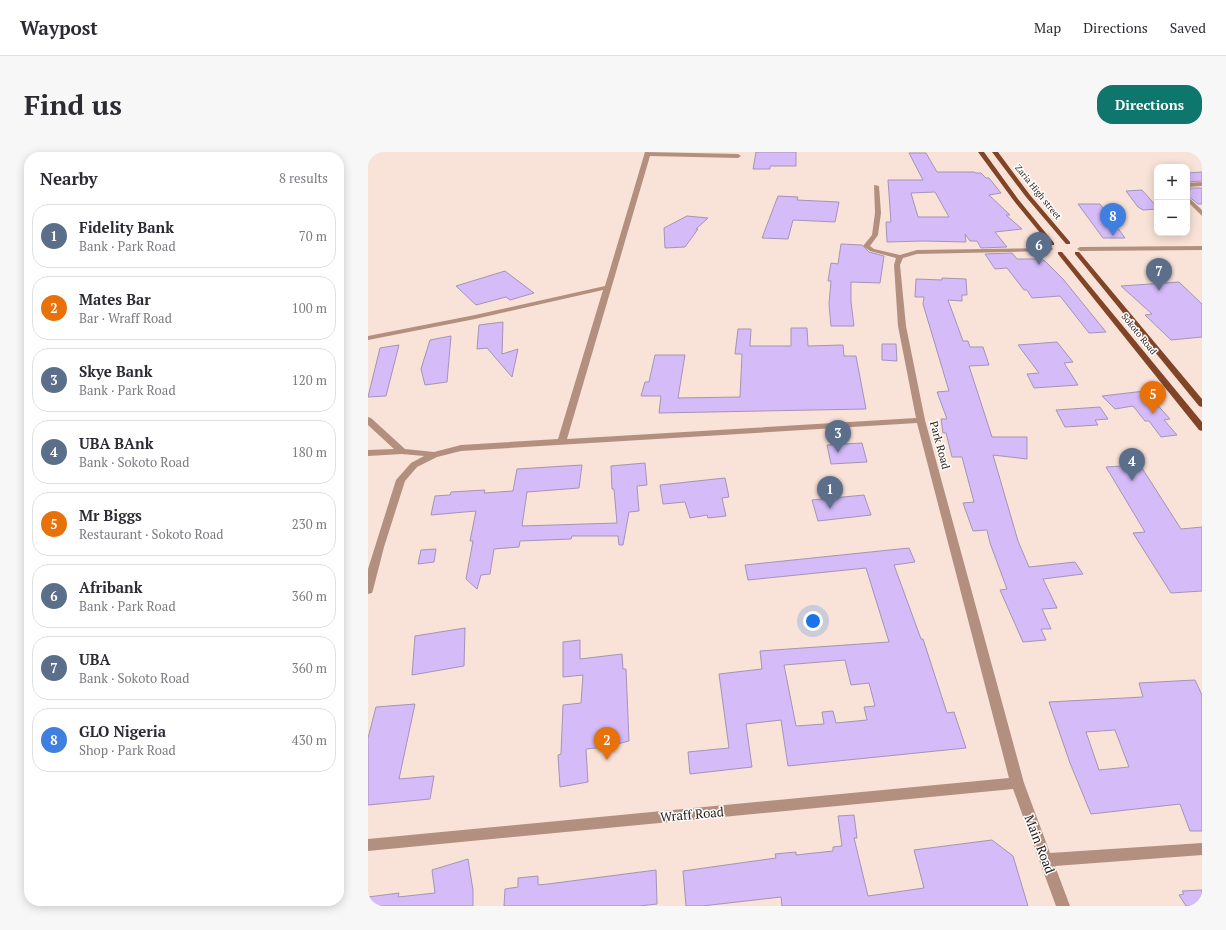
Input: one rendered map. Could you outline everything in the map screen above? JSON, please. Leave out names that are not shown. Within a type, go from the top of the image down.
[{"type":"main road","points":[[982,152],[1051,246],[1060,253],[1070,254],[1079,251]]},
{"type":"main road","name":"Zaria High street","points":[[995,152],[1028,196],[1068,242],[1077,245],[1079,251]]},
{"type":"main road","points":[[1051,246],[1059,242],[1068,242]]},
{"type":"main road","name":"Sokoto Road","points":[[1079,251],[1202,404]]},
{"type":"main road","name":"Sokoto Road","points":[[1060,253],[1202,428]]},
{"type":"street","points":[[561,443],[647,153],[738,156]]},
{"type":"street","points":[[1190,185],[1202,184]]},
{"type":"street","points":[[876,186],[878,213],[875,235],[866,246],[872,250],[900,257],[911,253],[922,252],[1051,246]]},
{"type":"street","points":[[1189,200],[1202,214]]},
{"type":"street","points":[[1079,251],[1202,248]]},
{"type":"street","name":"Park Road","points":[[900,257],[897,265],[902,326],[921,420],[1017,783]]},
{"type":"street","points":[[368,338],[475,318],[608,287]]},
{"type":"street","points":[[368,420],[402,451]]},
{"type":"street","points":[[368,590],[379,547],[401,480],[414,465],[434,455],[461,448],[921,420]]},
{"type":"street","points":[[368,454],[402,451],[434,455]]},
{"type":"street","name":"Wraff Road","points":[[368,845],[1017,783]]},
{"type":"street","name":"Main Road","points":[[1017,783],[1064,906]]},
{"type":"street","points":[[1047,860],[1202,849]]},
{"type":"building","points":[[756,152],[796,152],[796,166],[770,166],[770,169],[753,169]]},
{"type":"building","points":[[909,153],[926,153],[937,172],[981,173],[986,178],[989,178],[1001,193],[989,195],[1010,215],[1006,215],[1022,229],[995,232],[1007,247],[981,248],[977,241],[970,241],[965,234],[966,242],[887,242],[886,222],[891,222],[888,180],[923,180]],"holes":[[[935,192],[949,217],[918,217],[911,193]]]},
{"type":"building","points":[[1202,172],[1202,181],[1190,182],[1190,173]]},
{"type":"building","points":[[1190,188],[1202,188],[1202,204],[1198,204],[1190,197]]},
{"type":"building","points":[[1142,190],[1154,204],[1154,209],[1143,210],[1138,207],[1126,191]]},
{"type":"building","points":[[778,196],[798,197],[797,200],[839,202],[835,222],[793,220],[788,239],[762,238]]},
{"type":"building","points":[[1078,204],[1100,204],[1125,238],[1103,238]]},
{"type":"building","points":[[687,216],[708,218],[696,229],[698,229],[685,247],[665,248],[664,228]]},
{"type":"building","points":[[841,244],[862,245],[869,252],[884,256],[880,283],[851,282],[851,302],[854,326],[831,326],[829,304],[831,281],[828,281],[831,263],[838,264]]},
{"type":"building","points":[[1012,253],[1017,259],[1040,259],[1045,261],[1063,279],[1106,332],[1089,333],[1060,296],[1032,298],[1027,290],[1024,290],[1007,268],[995,269],[985,254]]},
{"type":"building","points":[[505,271],[534,293],[510,300],[506,297],[476,305],[456,286]]},
{"type":"building","points":[[942,278],[966,279],[967,295],[962,295],[962,301],[948,300],[963,341],[968,341],[970,347],[983,347],[989,365],[969,366],[992,437],[1027,437],[1027,459],[993,455],[1018,541],[1029,567],[1075,562],[1083,574],[1043,579],[1057,608],[1042,609],[1051,629],[1041,629],[1046,640],[1023,642],[1000,590],[1007,589],[990,543],[987,530],[973,531],[963,503],[974,502],[962,457],[952,457],[946,433],[943,433],[941,419],[947,419],[937,392],[949,391],[923,304],[924,297],[915,297],[916,279],[942,280]]},
{"type":"building","points":[[1179,282],[1202,304],[1202,337],[1171,340],[1145,315],[1152,314],[1121,286]]},
{"type":"building","points":[[503,322],[502,354],[518,349],[512,377],[487,348],[477,349],[479,325]]},
{"type":"building","points":[[791,328],[807,328],[808,346],[843,345],[844,356],[856,356],[866,409],[659,413],[661,396],[641,396],[645,382],[649,382],[655,355],[685,355],[678,398],[740,397],[742,354],[735,354],[738,329],[751,329],[750,346],[791,346]]},
{"type":"building","points":[[451,336],[447,382],[425,385],[421,369],[430,340]]},
{"type":"building","points":[[1057,342],[1073,362],[1064,363],[1078,385],[1034,388],[1027,374],[1039,373],[1018,345]]},
{"type":"building","points":[[882,344],[896,344],[897,361],[882,360]]},
{"type":"building","points":[[399,345],[386,396],[368,397],[380,348]]},
{"type":"building","points":[[1145,391],[1170,419],[1164,420],[1177,435],[1161,437],[1149,421],[1145,421],[1133,406],[1115,409],[1102,396]]},
{"type":"building","points":[[1100,407],[1108,419],[1095,420],[1098,425],[1065,427],[1056,410]]},
{"type":"building","points":[[862,443],[867,462],[831,464],[827,445]]},
{"type":"building","points":[[645,463],[647,485],[637,486],[639,511],[629,512],[623,545],[619,545],[618,536],[572,536],[571,539],[520,541],[519,547],[494,549],[490,574],[481,575],[477,589],[466,579],[473,541],[470,541],[476,511],[431,515],[435,496],[450,495],[451,492],[485,490],[484,493],[513,491],[517,469],[582,465],[579,488],[527,492],[522,526],[617,523],[614,489],[612,489],[611,466]]},
{"type":"building","points":[[1140,465],[1181,529],[1202,527],[1202,591],[1171,593],[1133,533],[1145,532],[1106,467]]},
{"type":"building","points":[[725,478],[729,497],[722,498],[726,516],[708,518],[707,515],[690,518],[685,502],[663,504],[660,485]]},
{"type":"building","points":[[864,495],[871,515],[818,521],[812,500]]},
{"type":"building","points":[[909,548],[915,562],[894,565],[921,639],[923,639],[947,713],[954,712],[966,748],[788,766],[781,720],[746,724],[752,767],[690,774],[688,752],[729,748],[719,674],[762,669],[760,651],[889,642],[866,568],[748,580],[745,565]],"holes":[[[845,660],[851,685],[869,683],[875,706],[864,707],[867,720],[836,723],[833,711],[822,712],[824,724],[796,726],[784,665]]]},
{"type":"building","points":[[436,549],[434,562],[418,564],[421,550]]},
{"type":"building","points":[[465,628],[464,666],[412,675],[415,636]]},
{"type":"building","points":[[580,640],[580,659],[622,654],[623,669],[626,669],[629,741],[605,747],[586,749],[588,782],[560,787],[558,755],[561,754],[563,705],[581,703],[583,675],[563,677],[563,642]]},
{"type":"building","points":[[1195,680],[1202,695],[1202,831],[1190,831],[1180,804],[1091,814],[1070,763],[1049,702],[1143,697],[1139,683]],"holes":[[[1115,730],[1129,767],[1099,770],[1086,732]]]},
{"type":"building","points":[[415,704],[399,779],[434,776],[430,799],[368,805],[368,738],[376,707]]},
{"type":"building","points":[[854,815],[857,838],[854,838],[868,896],[924,888],[914,850],[992,840],[1013,856],[1028,906],[782,906],[781,897],[702,906],[686,906],[683,871],[776,858],[775,854],[796,852],[796,855],[833,851],[833,847],[842,846],[838,816]]},
{"type":"building","points":[[468,859],[473,890],[473,906],[368,906],[368,897],[399,893],[398,897],[435,893],[432,870]]},
{"type":"building","points":[[656,870],[657,904],[639,906],[504,906],[505,889],[518,887],[518,878],[538,876],[538,885]]},
{"type":"building","points":[[1202,890],[1202,906],[1186,906],[1179,895],[1184,894],[1182,891]]},
{"type":"place","name":"GLO Nigeria","points":[[1113,236]]},
{"type":"place","name":"Afribank","points":[[1039,265]]},
{"type":"place","name":"UBA","points":[[1159,291]]},
{"type":"place","name":"Mr Biggs","points":[[1153,414]]},
{"type":"place","name":"Skye Bank","points":[[838,453]]},
{"type":"place","name":"UBA BAnk","points":[[1132,481]]},
{"type":"place","name":"Fidelity Bank","points":[[830,509]]},
{"type":"place","name":"Mates Bar","points":[[607,760]]}]
